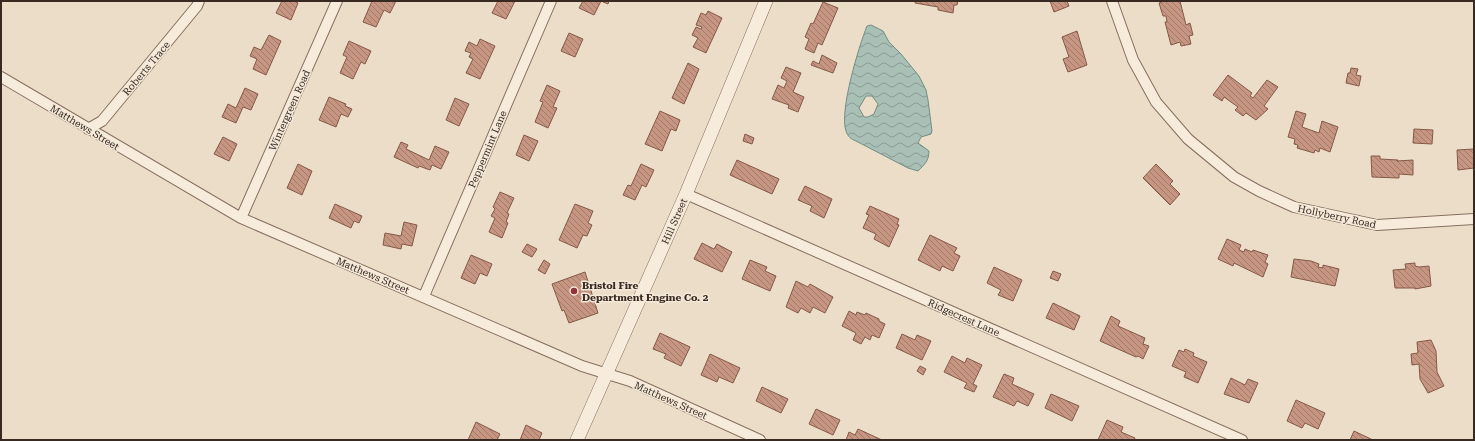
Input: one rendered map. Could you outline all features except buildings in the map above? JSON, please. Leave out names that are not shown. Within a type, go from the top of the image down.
[{"type":"street","name":"Roberts Trace","points":[[88,128],[102,121],[177,31],[197,6],[199,1]]},
{"type":"street","name":"Wintergreen Road","points":[[241,218],[337,1]]},
{"type":"street","name":"Peppermint Lane","points":[[424,296],[551,1]]},
{"type":"street","name":"Hill Street","points":[[577,440],[686,194],[766,1]]},
{"type":"street","name":"Hollyberry Road","points":[[1112,1],[1133,60],[1156,102],[1188,139],[1234,177],[1259,191],[1294,207],[1377,225],[1474,219]]},
{"type":"street","name":"Matthews Street","points":[[1,77],[241,218],[424,296],[582,366],[630,381],[760,440]]},
{"type":"street","name":"Ridgecrest Lane","points":[[686,194],[1242,440]]},
{"type":"water","points":[[871,25],[883,31],[889,42],[919,76],[926,90],[932,131],[931,134],[921,137],[918,143],[929,151],[929,154],[924,165],[918,171],[908,168],[853,139],[846,131],[845,109],[847,94],[859,48],[867,26]],"holes":[[[866,96],[872,96],[878,104],[874,114],[864,117],[859,108]]]},
{"type":"place","name":"Bristol Fire Department Engine Co. 2","points":[[574,291]]}]
